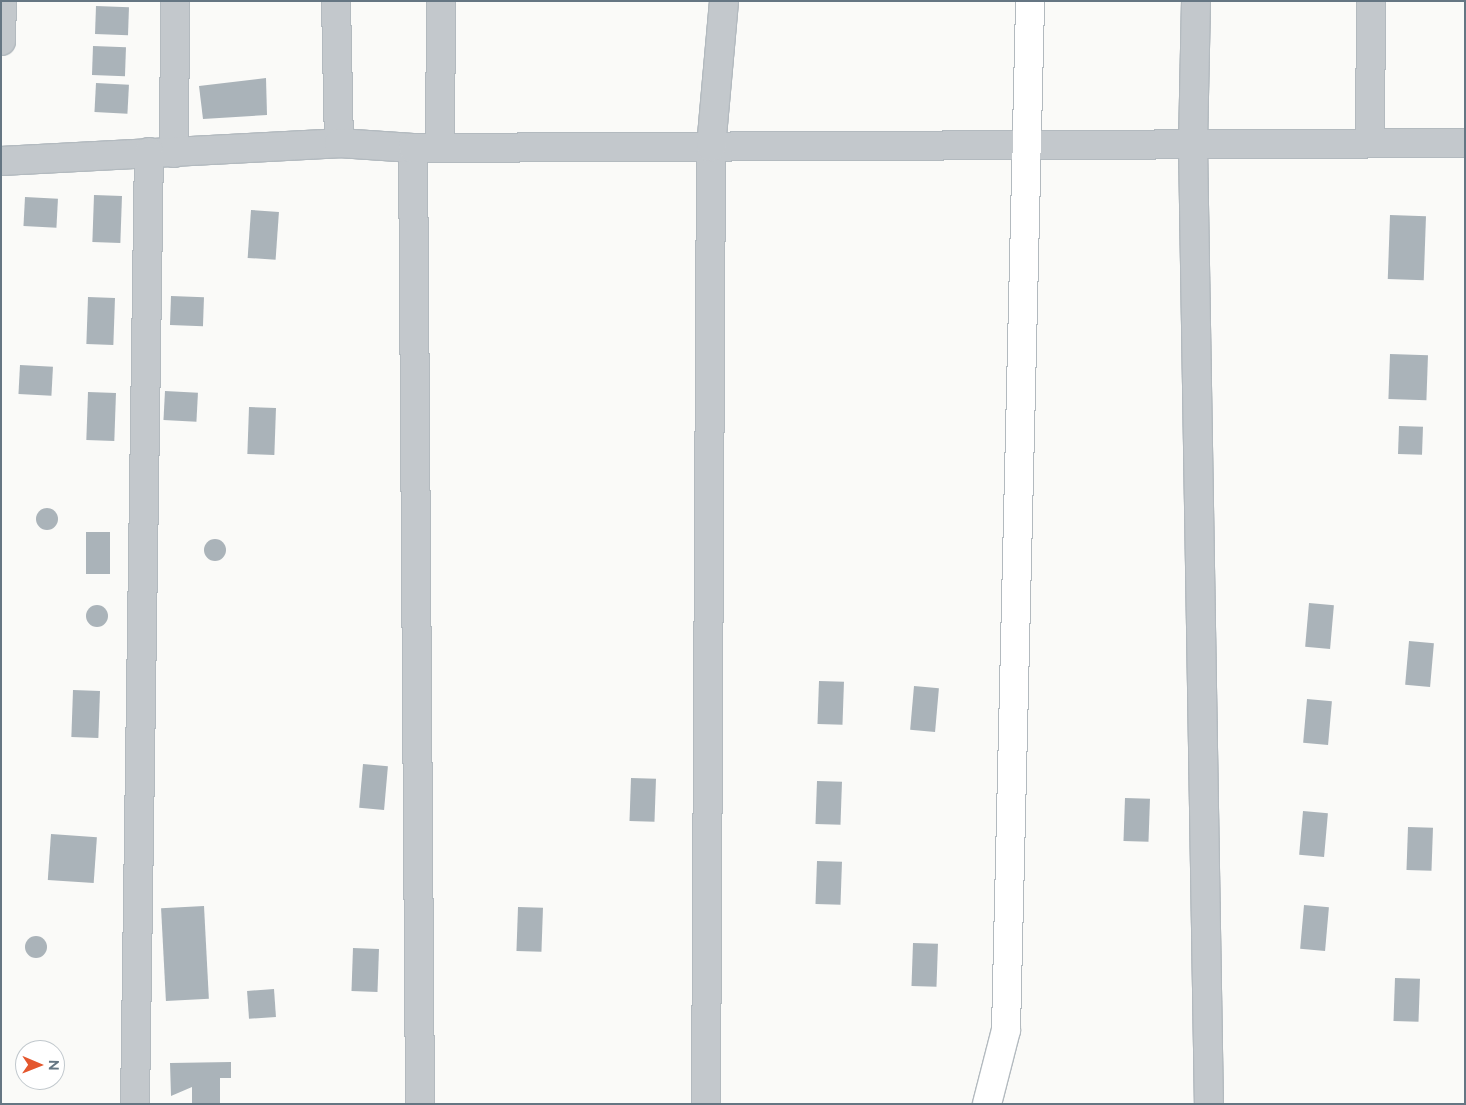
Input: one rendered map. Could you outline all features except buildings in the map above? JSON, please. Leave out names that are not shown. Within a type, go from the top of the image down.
[{"type":"street","points":[[1,41],[2,1]]},
{"type":"street","points":[[135,1104],[162,152],[175,1]]},
{"type":"street","points":[[336,1],[339,143]]},
{"type":"street","points":[[440,148],[441,1]]},
{"type":"street","points":[[706,1104],[711,147],[724,1]]},
{"type":"street","points":[[983,1102],[1006,1030],[1030,1]]},
{"type":"street","points":[[1196,1],[1193,144],[1209,1104]]},
{"type":"street","points":[[1370,143],[1371,1]]},
{"type":"street","points":[[1,161],[339,143],[440,148],[1465,142]]},
{"type":"street","points":[[413,148],[420,1104]]}]
